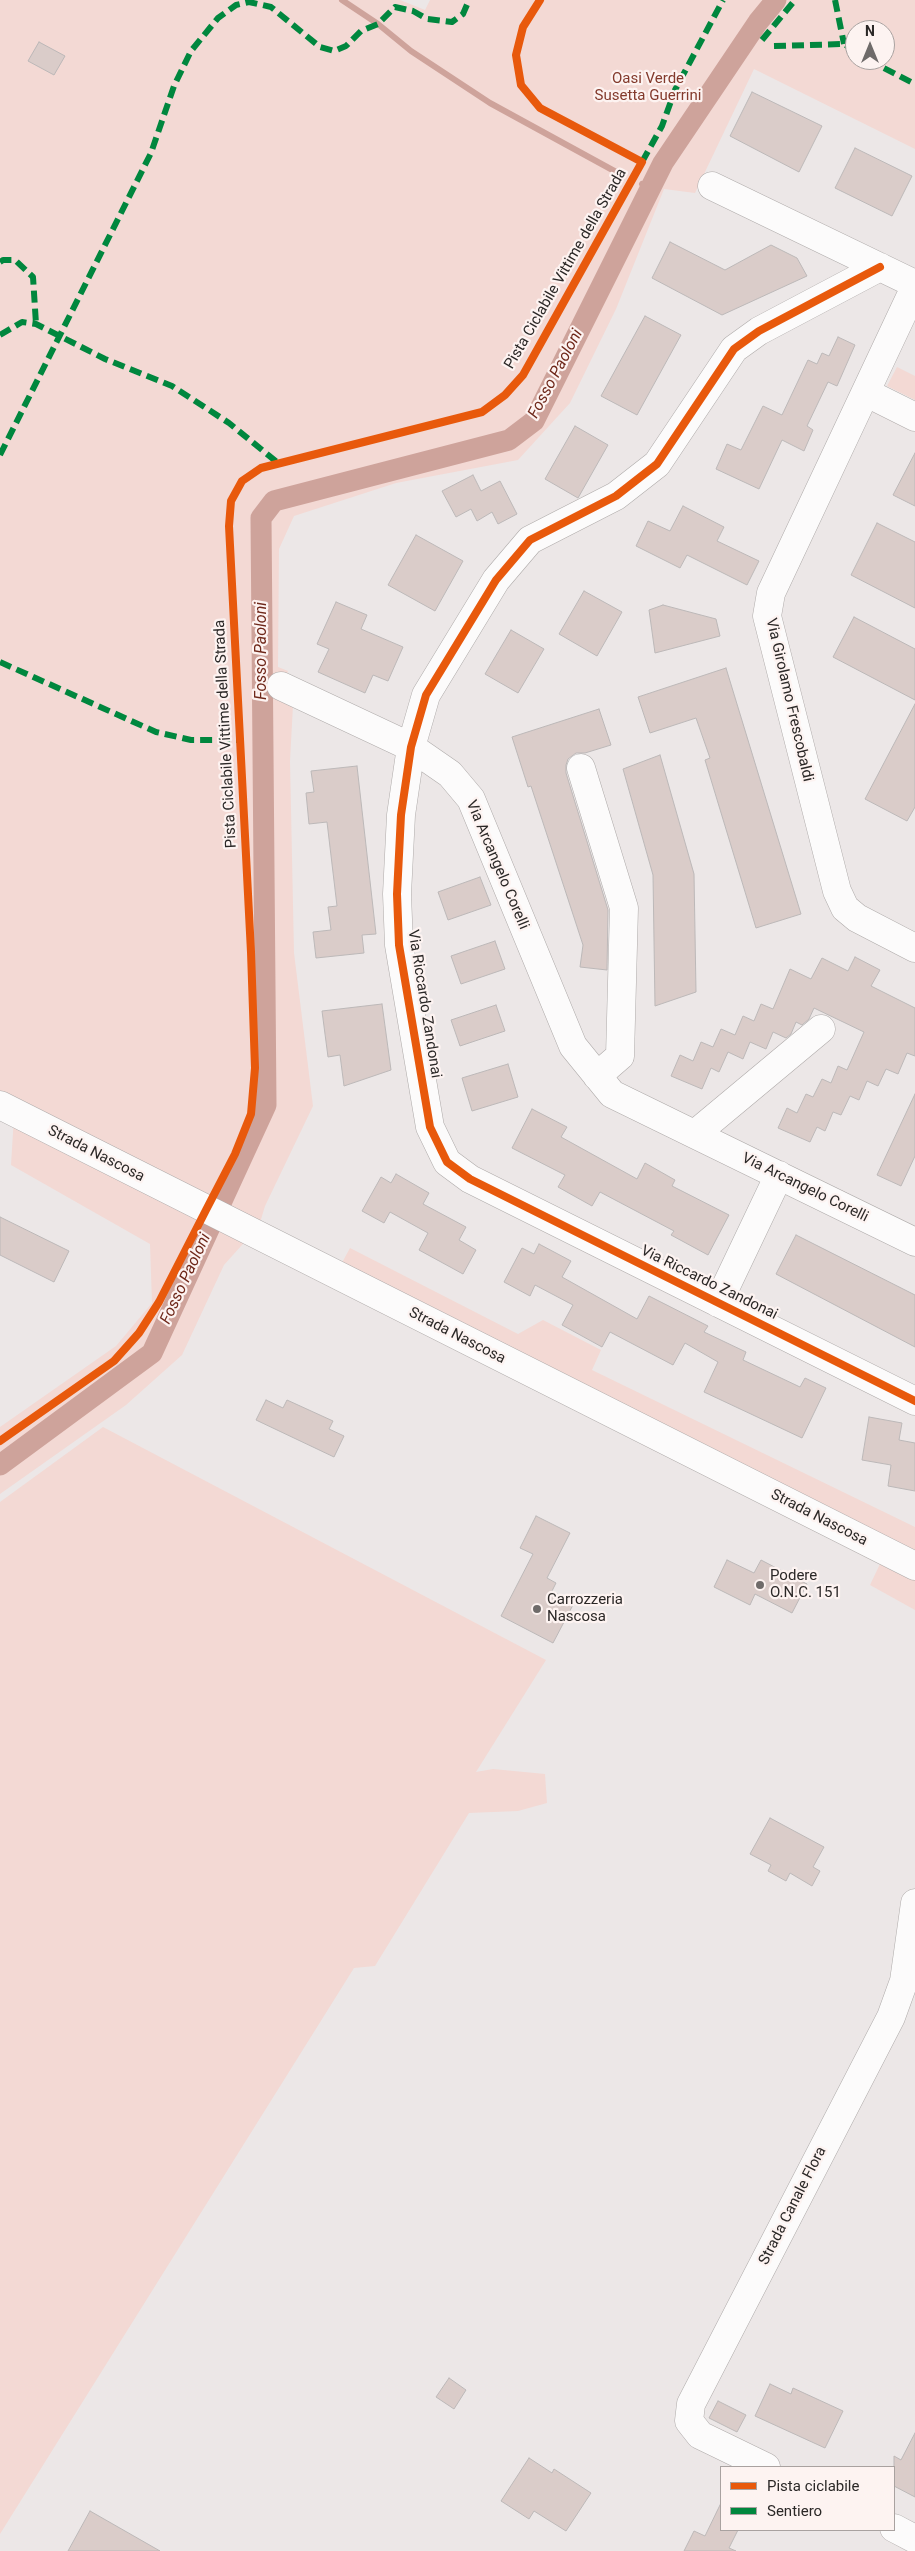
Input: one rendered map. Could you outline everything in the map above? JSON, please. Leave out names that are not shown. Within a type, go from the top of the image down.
[{"type":"street","points":[[712,186],[880,267],[915,286]]},
{"type":"street","name":"Via Riccardo Zandonai","points":[[880,267],[759,331],[734,349],[657,464],[616,496],[530,540],[496,580],[426,694],[411,747],[401,815],[397,894],[399,946],[430,1127],[447,1162],[470,1179],[915,1401]]},
{"type":"street","name":"Via Girolamo Frescobaldi","points":[[915,286],[867,393],[771,593],[767,616],[837,892],[845,908],[857,918],[915,948]]},
{"type":"street","points":[[867,393],[915,417]]},
{"type":"street","name":"Via Arcangelo Corelli","points":[[281,686],[411,747],[450,774],[471,798],[573,1046],[612,1094],[915,1242]]},
{"type":"street","points":[[581,768],[624,908],[620,1056],[597,1076]]},
{"type":"street","points":[[695,1134],[821,1029]]},
{"type":"street","name":"Strada Nascosa","points":[[0,1105],[915,1566]]},
{"type":"street","points":[[718,1302],[779,1174]]},
{"type":"street","name":"Strada Canale Flora","points":[[764,2466],[700,2434],[689,2421],[691,2404],[891,2017],[907,1968],[915,1903]]},
{"type":"street","points":[[895,2529],[915,2539]]},
{"type":"green space","name":"Oasi Verde Susetta Guerrini","points":[[0,0],[400,0],[425,10],[430,0],[915,0],[915,149],[754,69],[695,193],[664,189],[616,309],[570,403],[518,460],[396,483],[294,516],[279,549],[278,667],[288,671],[279,696],[293,705],[290,761],[294,953],[313,1106],[265,1206],[259,1226],[224,1265],[182,1355],[126,1405],[0,1494],[0,1427],[116,1346],[152,1303],[150,1244],[11,1165],[15,1100],[0,1093]]},
{"type":"green space","points":[[897,367],[915,376],[915,400],[887,386]]},
{"type":"green space","points":[[350,1248],[518,1334],[543,1320],[601,1350],[592,1370],[915,1527],[915,1610],[870,1585],[888,1547],[338,1270]]},
{"type":"green space","points":[[103,1427],[546,1660],[476,1772],[493,1769],[545,1774],[547,1803],[518,1811],[469,1813],[375,1966],[354,1968],[0,2534],[0,1502]]},
{"type":"building","points":[[39,42],[65,56],[54,75],[28,61]]},
{"type":"building","points":[[752,92],[822,126],[799,172],[730,136]]},
{"type":"building","points":[[855,148],[912,176],[892,216],[835,188]]},
{"type":"building","points":[[670,242],[725,270],[771,245],[797,258],[807,276],[722,315],[652,278]]},
{"type":"building","points":[[645,316],[681,335],[637,415],[601,396]]},
{"type":"building","points":[[838,337],[855,345],[837,386],[828,382],[807,426],[813,430],[804,451],[782,440],[759,489],[716,469],[727,444],[741,450],[763,406],[782,415],[808,360],[817,364],[822,353],[829,356]]},
{"type":"building","points":[[575,426],[608,445],[578,498],[545,479]]},
{"type":"building","points":[[915,453],[915,506],[893,495]]},
{"type":"building","points":[[473,475],[481,491],[500,481],[517,514],[498,524],[492,512],[477,521],[471,509],[456,517],[442,491]]},
{"type":"building","points":[[683,506],[724,527],[717,541],[759,561],[747,585],[687,555],[680,568],[636,546],[648,521],[670,531]]},
{"type":"building","points":[[877,523],[915,542],[915,608],[851,575]]},
{"type":"building","points":[[416,535],[463,561],[435,611],[388,585]]},
{"type":"building","points":[[584,591],[622,612],[597,656],[559,634]]},
{"type":"building","points":[[336,602],[367,615],[361,629],[403,647],[388,681],[373,675],[365,693],[318,672],[329,649],[317,644]]},
{"type":"building","points":[[663,605],[716,619],[720,636],[655,653],[649,610]]},
{"type":"building","points":[[854,617],[915,649],[915,700],[833,657]]},
{"type":"building","points":[[511,630],[544,649],[518,693],[485,674]]},
{"type":"building","points":[[726,668],[801,914],[756,928],[705,760],[710,758],[696,718],[650,733],[638,697]]},
{"type":"building","points":[[915,704],[915,807],[907,821],[865,799]]},
{"type":"building","points":[[599,709],[611,745],[585,753],[576,753],[568,759],[566,773],[608,910],[607,970],[580,967],[583,945],[531,786],[528,787],[512,737]]},
{"type":"building","points":[[660,755],[694,874],[696,992],[655,1006],[653,875],[623,769]]},
{"type":"building","points":[[357,766],[376,934],[362,935],[364,953],[316,958],[313,932],[331,930],[328,907],[337,906],[327,822],[309,824],[306,793],[314,792],[311,771]]},
{"type":"building","points":[[480,877],[491,905],[448,920],[438,892]]},
{"type":"building","points":[[495,941],[505,969],[461,984],[451,956]]},
{"type":"building","points":[[855,957],[880,970],[871,986],[915,1008],[915,1056],[907,1053],[898,1074],[886,1069],[878,1086],[867,1081],[859,1100],[850,1096],[841,1115],[833,1112],[825,1131],[817,1127],[810,1142],[778,1128],[787,1108],[797,1113],[806,1094],[813,1097],[822,1079],[831,1083],[838,1066],[847,1070],[864,1032],[814,1008],[809,1019],[802,1025],[796,1022],[791,1034],[786,1038],[773,1032],[766,1049],[750,1042],[743,1059],[728,1052],[719,1072],[711,1068],[702,1089],[671,1076],[680,1055],[693,1061],[701,1042],[713,1047],[721,1029],[735,1035],[743,1016],[754,1021],[761,1004],[773,1009],[790,969],[811,979],[822,958],[848,971]]},
{"type":"building","points":[[382,1004],[391,1070],[344,1086],[340,1055],[328,1057],[322,1011]]},
{"type":"building","points":[[496,1005],[505,1031],[460,1046],[451,1020]]},
{"type":"building","points":[[508,1064],[518,1097],[472,1111],[462,1078]]},
{"type":"building","points":[[915,1094],[915,1156],[901,1186],[877,1175]]},
{"type":"building","points":[[532,1109],[567,1127],[561,1137],[637,1179],[645,1163],[675,1180],[672,1186],[729,1215],[708,1255],[671,1235],[674,1231],[600,1192],[592,1206],[558,1187],[565,1175],[512,1148]]},
{"type":"building","points":[[396,1174],[429,1193],[423,1204],[466,1227],[459,1240],[476,1250],[463,1274],[419,1250],[428,1233],[390,1212],[384,1223],[362,1211],[381,1177],[391,1183]]},
{"type":"building","points":[[0,1217],[69,1251],[54,1282],[0,1255]]},
{"type":"building","points":[[796,1235],[915,1295],[915,1347],[776,1274]]},
{"type":"building","points":[[539,1244],[571,1261],[562,1277],[637,1319],[649,1296],[708,1326],[704,1332],[746,1352],[743,1360],[800,1387],[805,1378],[826,1388],[802,1438],[704,1392],[718,1362],[685,1343],[673,1365],[610,1332],[602,1347],[562,1325],[573,1305],[535,1285],[530,1296],[504,1282],[522,1248],[534,1254]]},
{"type":"building","points":[[266,1400],[283,1408],[287,1400],[333,1421],[329,1429],[344,1436],[334,1457],[256,1420]]},
{"type":"building","points":[[869,1417],[902,1423],[899,1440],[915,1443],[915,1491],[888,1486],[891,1465],[862,1460]]},
{"type":"building","name":"Carrozzeria Nascosa","points":[[536,1516],[570,1533],[547,1578],[556,1583],[552,1591],[574,1603],[553,1643],[501,1616],[533,1554],[520,1548]]},
{"type":"building","name":"Podere O.N.C. 151","points":[[727,1560],[754,1573],[761,1560],[807,1584],[792,1613],[755,1594],[750,1605],[714,1587]]},
{"type":"building","points":[[770,1818],[824,1847],[813,1867],[820,1871],[812,1886],[790,1873],[786,1881],[768,1871],[771,1865],[750,1854]]},
{"type":"building","points":[[449,2378],[466,2390],[454,2409],[436,2397]]},
{"type":"building","points":[[770,2384],[791,2394],[793,2388],[843,2411],[825,2448],[755,2416]]},
{"type":"building","points":[[718,2401],[746,2415],[737,2432],[709,2418]]},
{"type":"building","points":[[915,2433],[915,2497],[895,2487],[894,2456],[901,2460]]},
{"type":"building","points":[[529,2458],[552,2473],[554,2469],[591,2493],[566,2531],[534,2511],[529,2519],[501,2501]]},
{"type":"building","points":[[720,2505],[720,2531],[738,2531],[729,2548],[736,2551],[684,2551],[694,2531],[705,2536]]},
{"type":"building","points":[[90,2511],[160,2551],[68,2551]]},
{"type":"waterway","points":[[342,0],[378,24],[411,51],[490,103],[618,173]]},
{"type":"waterway","name":"Fosso Paoloni","points":[[0,1465],[152,1353],[266,1105],[261,518],[274,501],[509,440],[534,421],[663,163],[758,22],[776,0]]},
{"type":"waterway","points":[[642,184],[650,188]]},
{"type":"marked path","points":[[0,455],[151,153],[174,86],[191,51],[218,18],[236,5],[249,2],[271,7],[320,47],[334,51],[346,46],[361,31],[378,24],[395,7],[413,11],[427,19],[452,22],[463,14],[469,0]]},
{"type":"marked path","points":[[642,162],[662,126],[675,90],[723,0]]},
{"type":"marked path","points":[[762,40],[795,0]]},
{"type":"marked path","points":[[835,0],[844,44]]},
{"type":"marked path","points":[[774,46],[845,45]]},
{"type":"marked path","points":[[888,70],[915,84]]},
{"type":"marked path","points":[[0,262],[3,260],[15,260],[33,277],[36,324]]},
{"type":"marked path","points":[[0,335],[22,322],[36,324],[105,359],[172,386],[229,423],[278,463]]},
{"type":"marked path","points":[[0,662],[156,732],[191,740],[240,740]]},
{"type":"cycle path","name":"Pista Ciclabile Vittime della Strada","points":[[0,1441],[114,1361],[139,1333],[159,1302],[235,1154],[251,1114],[255,1068],[251,952],[229,526],[231,501],[242,481],[261,468],[482,412],[505,395],[523,375],[642,162],[540,108],[521,85],[516,55],[523,27],[540,0]]},
{"type":"cycle path","points":[[880,267],[759,331],[734,349],[657,464],[616,496],[530,540],[496,580],[426,695],[411,747],[401,815],[397,894],[399,945],[430,1127],[447,1162],[470,1179],[915,1401]]},
{"type":"place","name":"Podere O.N.C. 151","points":[[760,1585]]},
{"type":"place","name":"Carrozzeria Nascosa","points":[[537,1609]]}]
